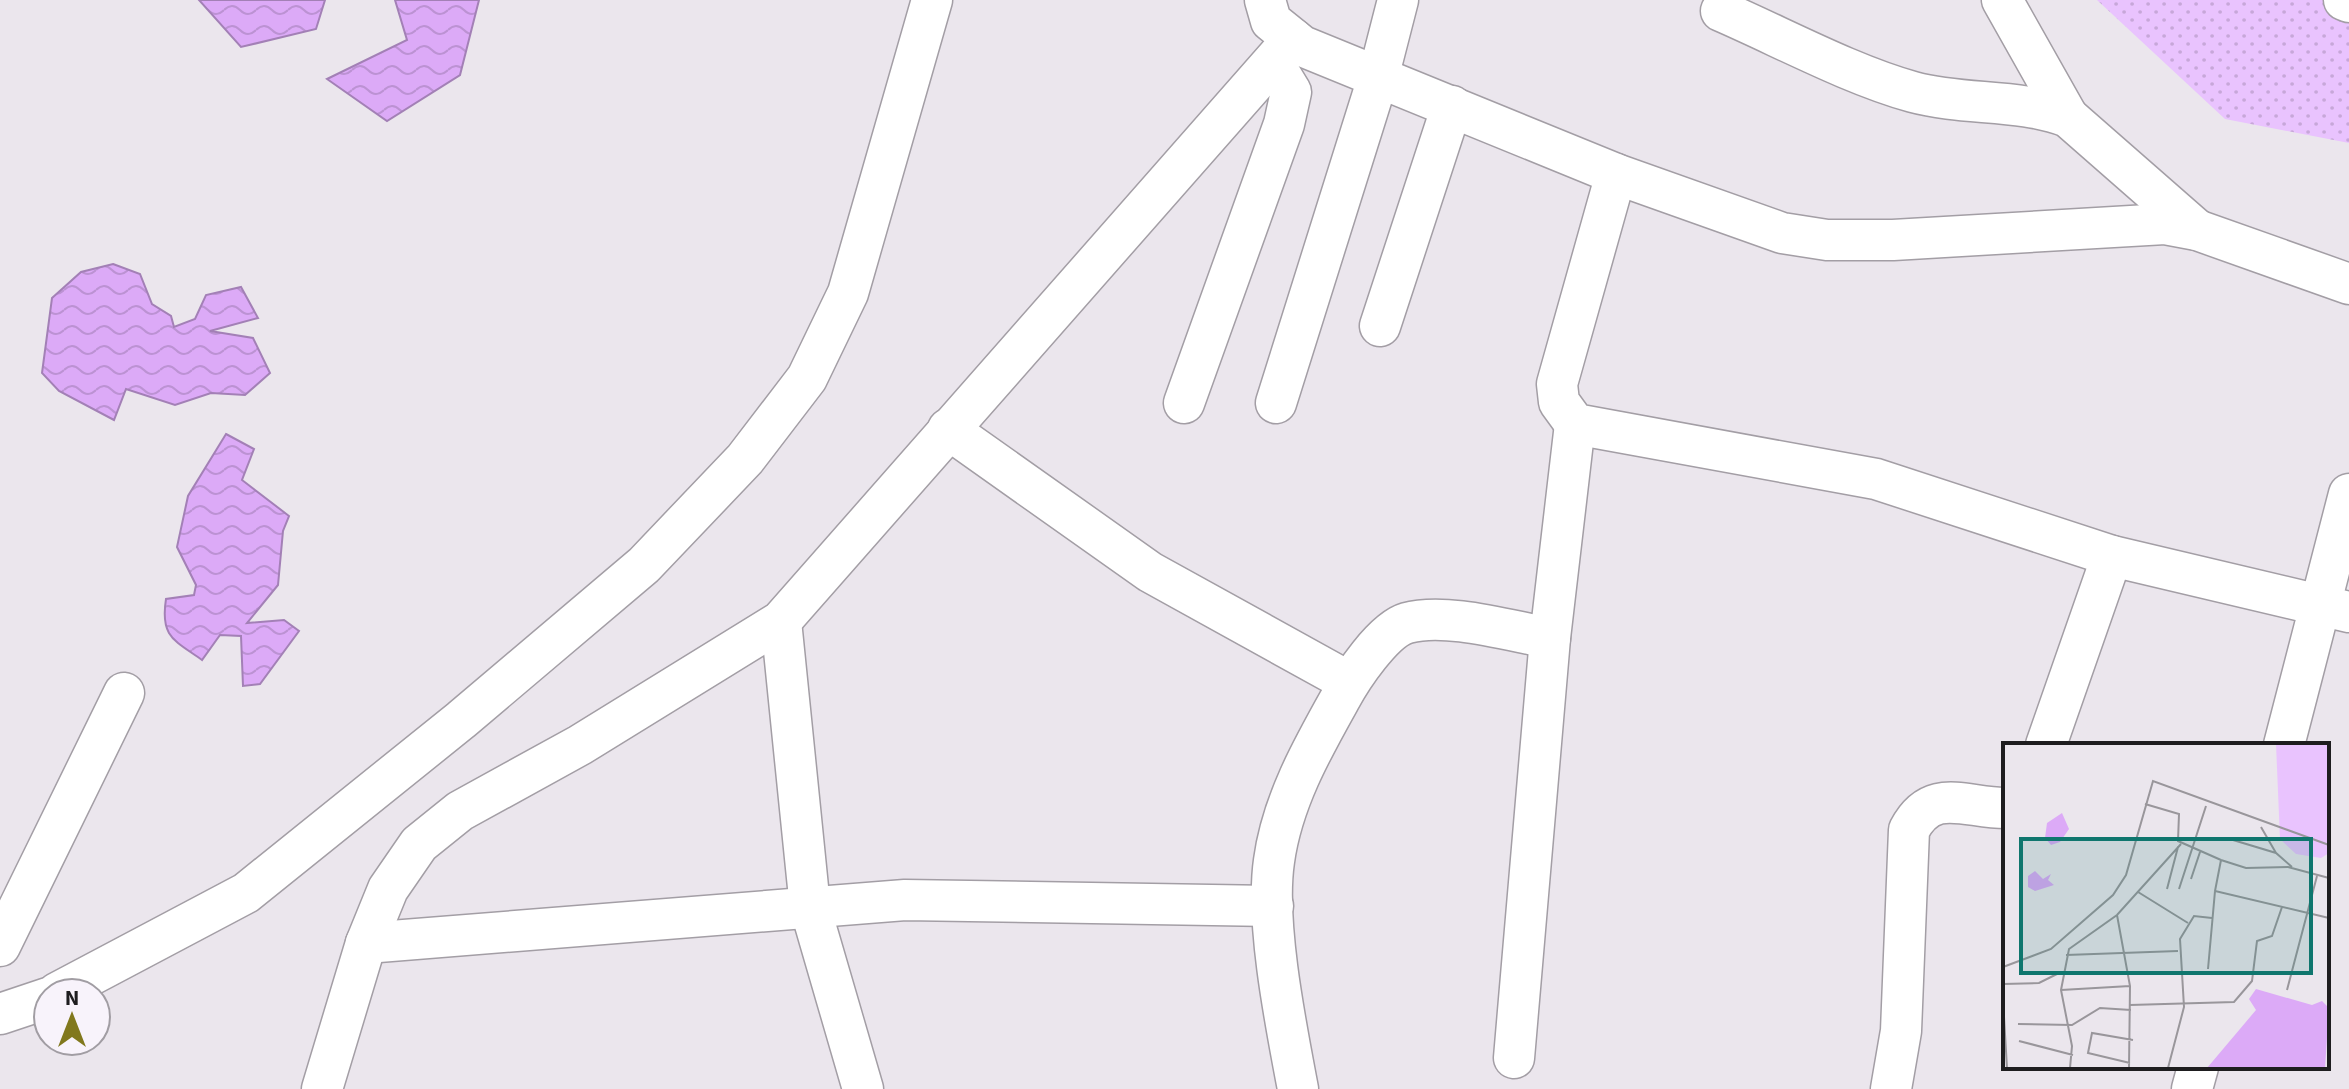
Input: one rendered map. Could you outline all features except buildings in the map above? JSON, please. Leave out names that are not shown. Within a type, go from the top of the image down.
[{"type":"street","points":[[87,977],[246,893],[461,720],[644,565],[745,459],[807,378],[848,293],[932,0]]},
{"type":"street","points":[[1184,403],[1284,124],[1291,92],[1284,51],[1265,0]]},
{"type":"street","points":[[1276,403],[1378,78],[1398,0]]},
{"type":"street","points":[[2002,0],[2068,117],[2197,230]]},
{"type":"street","points":[[1721,11],[1911,92],[1970,103],[2042,107],[2068,117]]},
{"type":"street","points":[[314,1086],[388,889],[419,844],[460,811],[580,745],[781,621],[1284,51],[1302,46],[1616,174],[1782,233],[1827,240],[1893,240],[2123,224],[2165,224],[2197,230],[2349,284]]},
{"type":"street","points":[[1380,326],[1452,106]]},
{"type":"street","points":[[1514,1058],[1550,638],[1575,424],[1559,402],[1557,384],[1616,174]]},
{"type":"street","points":[[1575,424],[1876,479],[2112,556],[2335,610]]},
{"type":"street","points":[[948,429],[1150,572],[1349,682]]},
{"type":"street","points":[[2285,743],[2335,610],[2349,494]]},
{"type":"street","points":[[2047,743],[2112,556]]},
{"type":"street","points":[[1298,1089],[1286,1025],[1273,906],[1274,861],[1287,809],[1308,756],[1349,682],[1389,634],[1402,624],[1419,620],[1444,620],[1550,638]]},
{"type":"street","points":[[781,621],[810,907],[863,1089]]},
{"type":"street","points":[[0,946],[124,693]]},
{"type":"street","points":[[1891,1089],[1901,1031],[1909,830],[1916,816],[1929,805],[1945,801],[2003,808]]},
{"type":"street","points":[[366,943],[905,900],[1273,906]]},
{"type":"street","points":[[0,1014],[32,1003]]},
{"type":"street","points":[[2192,1089],[2197,1069]]},
{"type":"shaded area","points":[[2097,0],[2349,0],[2349,143],[2225,119]]},
{"type":"water","points":[[199,0],[325,0],[316,29],[241,47]]},
{"type":"water","points":[[395,0],[479,0],[460,75],[387,121],[327,79],[407,40]]},
{"type":"water","points":[[113,264],[140,274],[152,304],[171,316],[174,327],[195,319],[206,295],[241,287],[258,318],[210,331],[253,338],[270,373],[245,395],[211,393],[175,405],[126,389],[114,420],[59,391],[42,373],[52,298],[81,272]]},
{"type":"water","points":[[226,434],[254,449],[242,480],[289,516],[283,531],[278,585],[247,623],[284,620],[299,631],[260,684],[243,686],[241,636],[220,635],[202,660],[171,636],[165,622],[166,599],[194,595],[196,585],[177,547],[188,496]]}]
